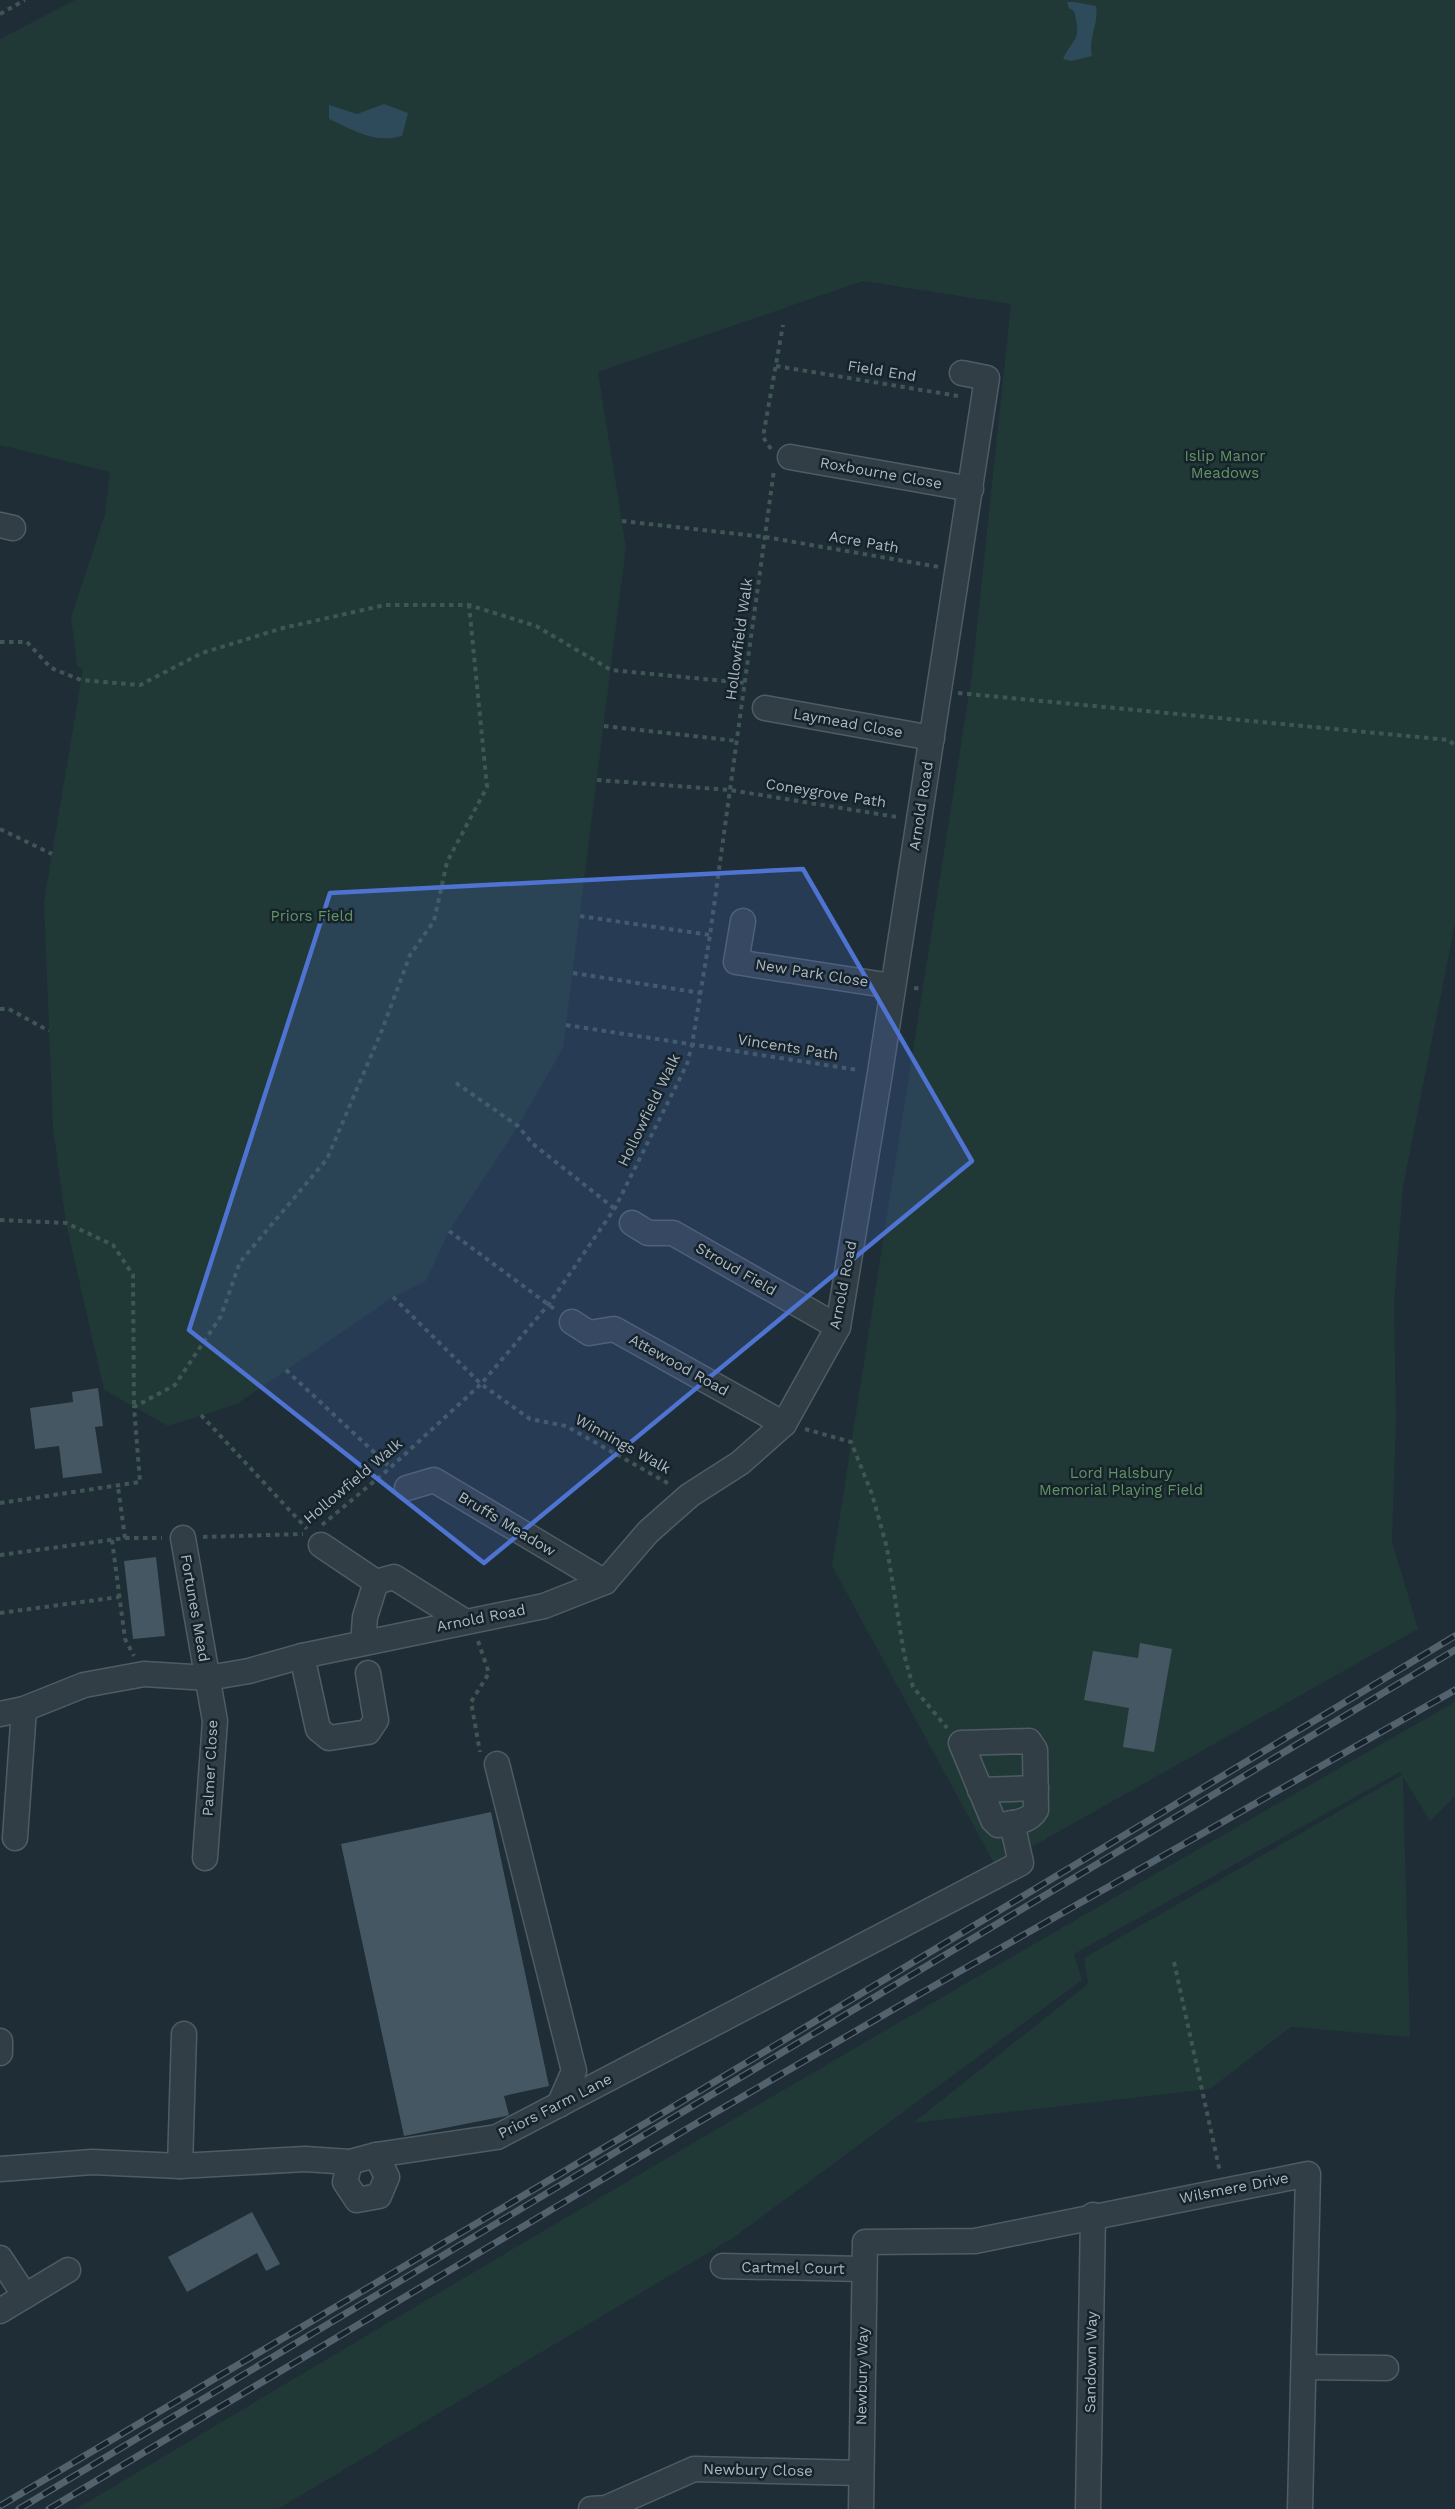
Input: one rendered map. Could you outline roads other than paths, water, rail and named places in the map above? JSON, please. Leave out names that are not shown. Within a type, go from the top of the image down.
[{"type":"street","name":"Arnold Road","points":[[0,1714],[24,1709],[84,1685],[144,1674],[208,1678],[249,1671],[302,1656],[544,1606],[605,1581],[648,1532],[690,1495],[740,1463],[784,1424],[837,1327],[880,1073],[987,378],[962,373]]},
{"type":"street","name":"Roxbourne Close","points":[[780,460],[971,489]]},
{"type":"street","name":"Laymead Close","points":[[765,708],[932,738]]},
{"type":"street","name":"New Park Close","points":[[743,921],[736,962],[892,986]]},
{"type":"street","name":"Stroud Field","points":[[624,1216],[648,1233],[673,1233],[837,1327]]},
{"type":"street","name":"Attewood Road","points":[[572,1322],[589,1333],[614,1329],[784,1424]]},
{"type":"street","name":"Bruffs Meadow","points":[[407,1488],[435,1480],[605,1581]]},
{"type":"street","name":"Fortunes Mead","points":[[183,1538],[208,1678]]},
{"type":"street","points":[[316,1540],[376,1582]]},
{"type":"street","points":[[376,1582],[394,1577],[464,1621]]},
{"type":"street","points":[[363,1643],[365,1617],[376,1582]]},
{"type":"street","points":[[302,1656],[318,1729],[329,1738],[368,1732],[376,1720],[368,1672]]},
{"type":"street","name":"Palmer Close","points":[[205,1858],[215,1721],[208,1678]]},
{"type":"street","points":[[15,1838],[24,1709]]},
{"type":"street","points":[[1029,1741],[1035,1750],[1036,1788],[1034,1815],[1011,1824],[998,1825],[993,1820],[961,1743],[1029,1741]]},
{"type":"street","points":[[497,1764],[574,2070],[559,2105]]},
{"type":"street","points":[[980,1790],[1036,1788]]},
{"type":"street","name":"Priors Farm Lane","points":[[0,2169],[92,2162],[180,2166],[305,2159],[350,2162],[376,2155],[497,2137],[1020,1863],[1011,1824]]},
{"type":"street","points":[[180,2166],[183,2034]]},
{"type":"street","points":[[0,2041],[0,2053]]},
{"type":"street","points":[[350,2162],[345,2182],[357,2200],[379,2196],[387,2176],[376,2155]]},
{"type":"street","name":"Wilsmere Drive","points":[[865,2242],[975,2241],[1093,2215],[1308,2174],[1300,2509]]},
{"type":"street","name":"Sandown Way","points":[[1088,2509],[1093,2215]]},
{"type":"street","name":"Newbury Way","points":[[861,2509],[865,2242]]},
{"type":"street","points":[[0,2258],[25,2295]]},
{"type":"street","name":"Cartmel Court","points":[[723,2266],[863,2269]]},
{"type":"street","points":[[0,2311],[68,2270]]},
{"type":"street","points":[[1304,2367],[1386,2368]]},
{"type":"street","name":"Newbury Close","points":[[591,2509],[606,2508],[694,2469],[861,2473]]},
{"type":"water","points":[[1067,2],[1096,6],[1091,43],[1092,56],[1071,61],[1063,59],[1077,34],[1074,11],[1069,8]]},
{"type":"water","points":[[384,104],[408,113],[402,136],[373,137],[329,119],[329,105],[357,114]]},
{"type":"railway","points":[[0,2506],[671,2108],[1455,1636]]},
{"type":"railway","points":[[19,2509],[1455,1650]]},
{"type":"railway","points":[[49,2509],[685,2130],[1455,1690]]},
{"type":"park label","name":"Islip Manor Meadows","points":[[1225,464]]},
{"type":"park label","name":"Priors Field","points":[[312,916]]},
{"type":"park label","name":"Lord Halsbury Memorial Playing Field","points":[[1121,1482]]}]
